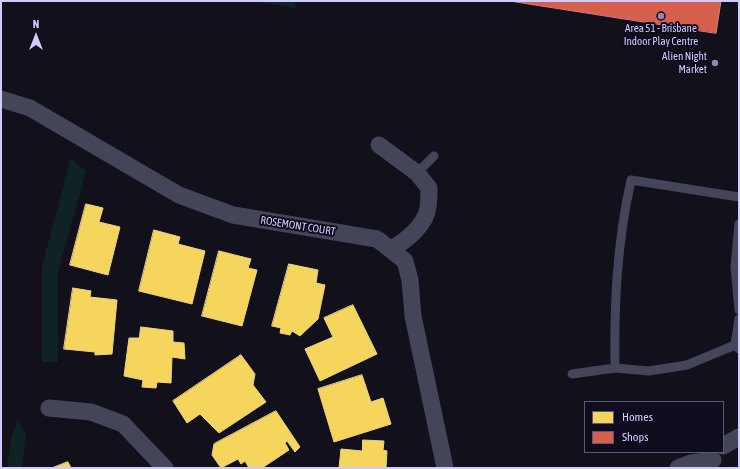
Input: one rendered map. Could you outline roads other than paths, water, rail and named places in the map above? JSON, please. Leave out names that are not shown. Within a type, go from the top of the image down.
[{"type":"street","name":"ROSEMONT COURT","points":[[1,99],[30,108],[179,195],[233,215],[377,238],[391,249],[405,261],[410,280],[413,316],[445,468]]},
{"type":"street","points":[[379,145],[417,172],[429,188],[428,209],[419,226],[403,243],[391,249]]},
{"type":"street","points":[[49,408],[91,412],[123,424],[165,468]]},
{"type":"street","points":[[724,445],[739,437]]},
{"type":"street","points":[[678,468],[691,463],[714,460]]},
{"type":"lane","points":[[417,172],[434,156]]},
{"type":"lane","points":[[615,368],[614,323],[617,261],[622,219],[631,180],[739,197]]},
{"type":"lane","points":[[739,224],[735,266],[739,310]]},
{"type":"lane","points":[[572,374],[615,368],[649,371],[687,365],[737,347],[739,319]]},
{"type":"place","name":"Area 51 - Brisbane Indoor Play Centre","points":[[661,16]]},
{"type":"place","name":"Alien Night Market","points":[[715,63]]}]
